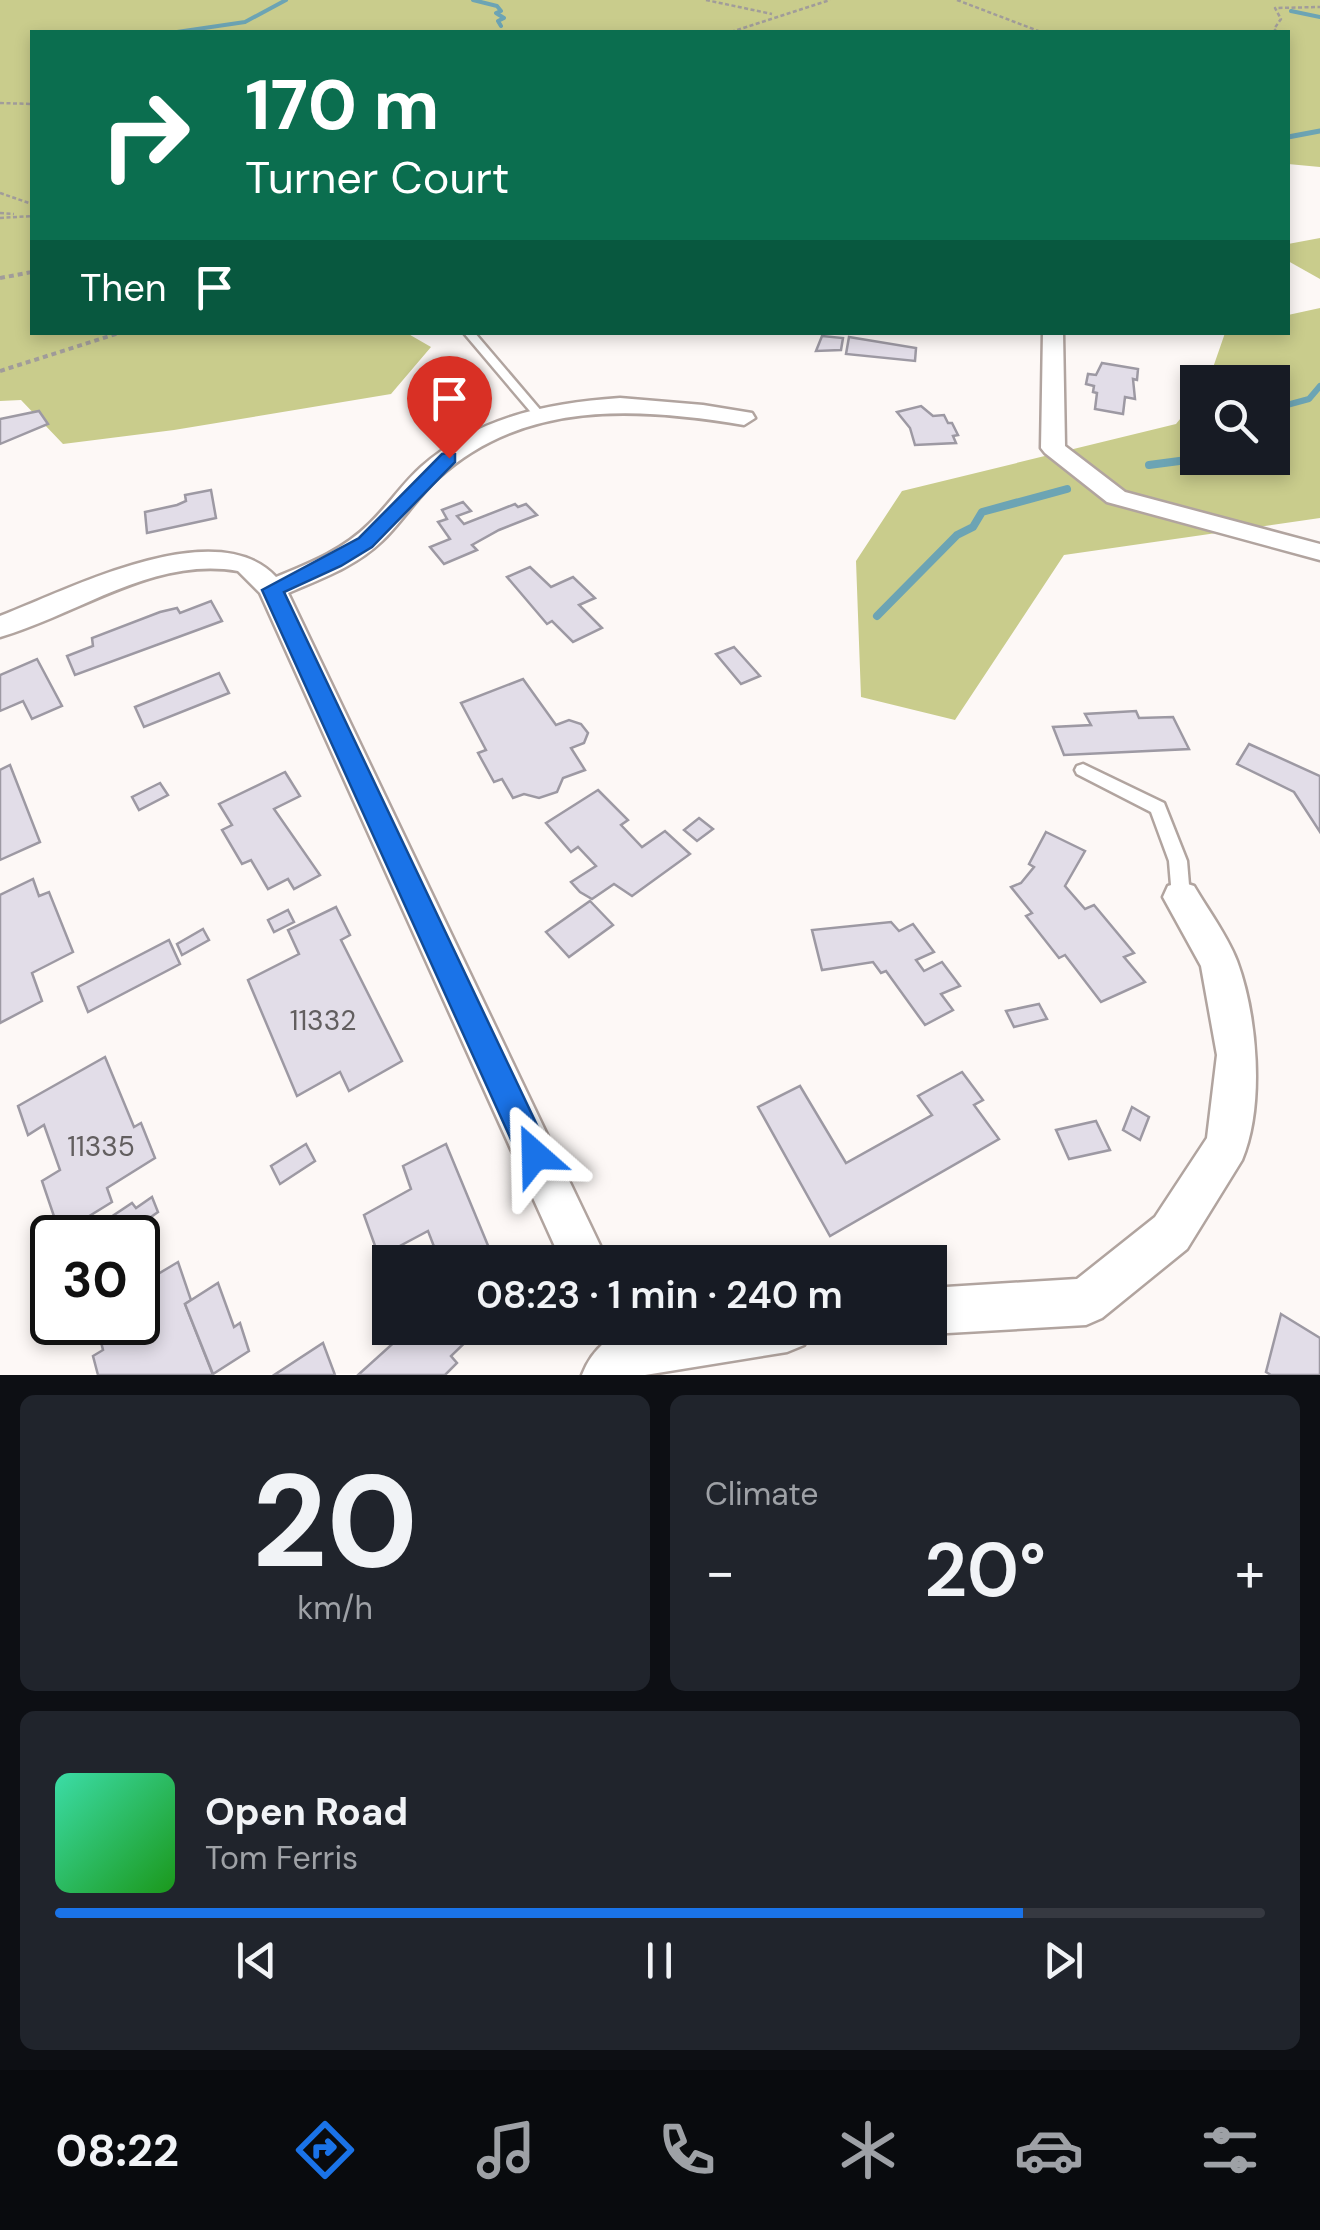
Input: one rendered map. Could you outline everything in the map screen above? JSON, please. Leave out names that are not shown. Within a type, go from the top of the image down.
[{"type":"street","points":[[1053,335],[1053,448],[1116,497],[1320,552]]},
{"type":"street","points":[[272,590],[334,562],[366,542],[431,472],[466,444],[503,426],[540,415],[606,404],[656,404],[744,418]]},
{"type":"street","points":[[0,627],[156,568],[215,558],[248,564],[272,590],[577,1245]]},
{"type":"street","points":[[947,1310],[1086,1302],[1171,1233],[1226,1145],[1237,1056],[1219,963],[1181,897]]},
{"type":"street","points":[[616,1352],[666,1345]]},
{"type":"lane","points":[[471,335],[540,415]]},
{"type":"lane","points":[[1083,770],[1158,808],[1178,861],[1181,897]]},
{"type":"path","points":[[706,0],[775,14]]},
{"type":"path","points":[[736,30],[775,14],[830,0]]},
{"type":"path","points":[[957,0],[1037,30]]},
{"type":"path","points":[[1275,30],[1281,20],[1275,8],[1320,7]]},
{"type":"path","points":[[0,102],[30,104]]},
{"type":"path","points":[[0,193],[30,203]]},
{"type":"path","points":[[0,215],[30,216]]},
{"type":"path","points":[[0,278],[30,272]]},
{"type":"path","points":[[0,371],[113,335]]},
{"type":"green space","points":[[0,0],[1320,0],[1320,167],[1290,164],[1290,30],[30,30],[30,335],[410,335],[431,347],[391,394],[63,444],[21,400],[0,401]]},
{"type":"green space","points":[[1320,238],[1320,279],[1290,262],[1290,244]]},
{"type":"green space","points":[[1320,308],[1320,518],[1064,555],[955,720],[861,697],[856,561],[902,491],[1176,424],[1180,419],[1180,475],[1290,475],[1290,365],[1214,365],[1224,335],[1290,335],[1290,315]]},
{"type":"building","points":[[822,336],[843,338],[841,350],[816,351]]},
{"type":"building","points":[[849,337],[916,348],[915,361],[846,354]]},
{"type":"building","points":[[1102,363],[1138,369],[1137,380],[1133,379],[1135,399],[1125,397],[1123,414],[1095,409],[1097,393],[1093,392],[1094,386],[1086,384],[1088,374],[1096,375]]},
{"type":"building","points":[[921,406],[933,416],[944,415],[952,423],[958,435],[953,436],[956,443],[915,445],[910,428],[897,412]]},
{"type":"building","points":[[39,411],[48,424],[0,444],[0,419]]},
{"type":"building","points":[[211,490],[216,518],[147,533],[145,512],[177,505],[186,501],[185,495]]},
{"type":"building","points":[[463,502],[471,511],[457,516],[464,524],[515,504],[526,504],[537,515],[499,530],[472,545],[477,550],[444,564],[430,547],[450,539],[438,522],[447,519],[442,510]]},
{"type":"building","points":[[530,567],[551,587],[573,577],[595,598],[579,605],[602,628],[573,642],[552,621],[547,624],[507,577]]},
{"type":"building","points":[[211,601],[222,621],[75,675],[67,656],[93,646],[92,638],[160,612],[177,608],[180,613]]},
{"type":"building","points":[[734,647],[760,676],[741,684],[716,654]]},
{"type":"building","points":[[37,659],[62,706],[32,719],[23,701],[0,711],[0,675]]},
{"type":"building","points":[[219,673],[229,693],[144,727],[135,707]]},
{"type":"building","points":[[523,679],[556,725],[569,720],[581,724],[588,733],[584,743],[571,748],[585,770],[563,778],[557,792],[539,798],[524,794],[513,798],[502,779],[494,782],[478,753],[486,750],[461,703]]},
{"type":"building","points":[[1136,711],[1139,718],[1173,717],[1189,749],[1064,755],[1053,727],[1091,725],[1085,714]]},
{"type":"building","points":[[1249,744],[1320,776],[1320,832],[1294,792],[1237,764]]},
{"type":"building","points":[[10,765],[40,842],[0,860],[0,770]]},
{"type":"building","points":[[285,772],[300,796],[274,809],[320,875],[294,889],[288,879],[268,889],[251,860],[242,864],[222,830],[232,825],[219,804]]},
{"type":"building","points":[[160,783],[168,795],[139,810],[132,797]]},
{"type":"building","points":[[598,790],[628,820],[621,825],[642,847],[665,831],[690,854],[632,896],[614,884],[592,899],[580,892],[571,882],[596,866],[578,847],[571,852],[546,823]]},
{"type":"building","points":[[699,818],[713,829],[697,841],[684,830]]},
{"type":"building","points":[[1046,832],[1085,851],[1065,886],[1085,909],[1094,905],[1134,953],[1124,957],[1145,982],[1101,1002],[1065,955],[1059,958],[1026,916],[1032,913],[1011,887],[1021,883],[1034,867],[1029,864]]},
{"type":"building","points":[[33,879],[39,896],[49,892],[73,952],[32,973],[42,1001],[0,1023],[0,895]]},
{"type":"building","points":[[590,901],[613,925],[569,957],[546,932]]},
{"type":"building","points":[[336,907],[350,935],[341,940],[402,1061],[349,1091],[340,1072],[297,1096],[248,980],[299,954],[288,930]]},
{"type":"building","points":[[288,910],[294,922],[274,932],[268,920]]},
{"type":"building","points":[[891,922],[899,931],[913,924],[934,952],[916,960],[924,971],[942,962],[960,986],[941,994],[953,1010],[925,1025],[886,971],[881,973],[873,962],[822,970],[812,930]]},
{"type":"building","points":[[203,929],[209,940],[182,955],[177,944]]},
{"type":"building","points":[[169,940],[180,964],[88,1012],[78,987]]},
{"type":"building","points":[[1039,1004],[1047,1019],[1014,1027],[1006,1011]]},
{"type":"building","points":[[105,1057],[134,1127],[141,1123],[155,1158],[107,1188],[112,1202],[91,1215],[54,1215],[42,1181],[60,1170],[44,1125],[28,1135],[18,1106]]},
{"type":"building","points":[[962,1072],[983,1100],[974,1105],[999,1139],[830,1236],[758,1107],[800,1086],[846,1163],[932,1115],[918,1096]]},
{"type":"building","points":[[1132,1107],[1149,1117],[1140,1140],[1123,1130]]},
{"type":"building","points":[[1096,1121],[1110,1150],[1069,1159],[1056,1130]]},
{"type":"building","points":[[306,1144],[315,1161],[280,1184],[271,1166]]},
{"type":"building","points":[[446,1144],[488,1245],[433,1245],[428,1231],[402,1245],[375,1245],[364,1215],[411,1189],[403,1166]]},
{"type":"building","points":[[152,1197],[158,1212],[114,1215],[132,1203],[136,1208]]},
{"type":"building","points":[[178,1262],[191,1300],[185,1304],[213,1375],[98,1375],[93,1356],[103,1350],[102,1345],[160,1345],[160,1273]]},
{"type":"building","points":[[218,1283],[234,1327],[240,1323],[249,1351],[213,1374],[185,1304]]},
{"type":"building","points":[[1281,1314],[1320,1338],[1320,1375],[1266,1372]]},
{"type":"building","points":[[323,1343],[335,1375],[274,1375]]},
{"type":"building","points":[[391,1345],[462,1345],[451,1356],[457,1363],[445,1375],[358,1375]]},
{"type":"waterway","points":[[191,30],[245,22],[286,0]]},
{"type":"waterway","points":[[473,0],[497,6],[501,11],[496,13],[504,18],[498,21],[501,26]]},
{"type":"waterway","points":[[1291,11],[1320,17]]},
{"type":"waterway","points":[[1290,137],[1320,131]]},
{"type":"waterway","points":[[1290,404],[1309,399],[1320,386]]},
{"type":"waterway","points":[[1149,465],[1180,461]]},
{"type":"waterway","points":[[877,616],[957,535],[973,527],[982,512],[1067,489]]},
{"type":"route","points":[[449,458],[366,542],[334,562],[272,590],[535,1155]]}]
